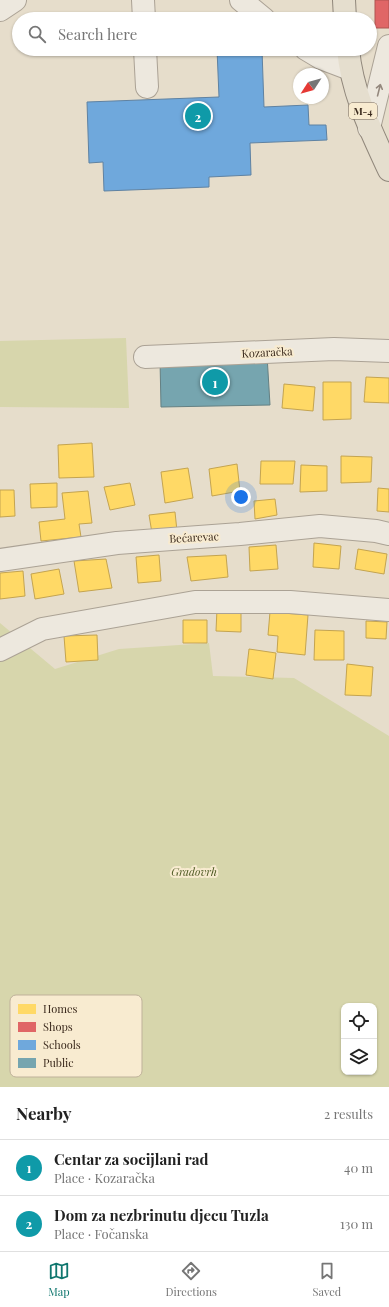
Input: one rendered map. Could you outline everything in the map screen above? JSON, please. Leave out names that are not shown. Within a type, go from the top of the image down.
[{"type":"main road","points":[[344,0],[345,12]]},
{"type":"main road","name":"M-4","points":[[349,59],[353,84],[369,128],[388,161]]},
{"type":"street","points":[[0,10],[16,0]]},
{"type":"street","points":[[143,0],[144,12]]},
{"type":"street","points":[[241,0],[256,12]]},
{"type":"street","points":[[369,128],[389,46]]},
{"type":"street","points":[[145,56],[146,87]]},
{"type":"street","points":[[318,56],[321,58],[349,59]]},
{"type":"street","name":"Kozaračka","points":[[145,357],[334,349],[389,351]]},
{"type":"street","name":"Bećarevac","points":[[0,560],[117,543],[240,534],[320,526],[376,531],[389,534]]},
{"type":"street","points":[[0,650],[42,629],[194,602],[290,602],[389,610]]},
{"type":"green space","points":[[126,338],[129,408],[0,407],[0,341]]},
{"type":"green space","name":"Gradovrh","points":[[0,623],[55,669],[119,649],[209,643],[213,676],[294,678],[389,736],[389,1087],[0,1087]]},
{"type":"building: Homes","points":[[366,377],[389,378],[389,403],[364,402]]},
{"type":"building: Homes","points":[[323,382],[351,382],[351,419],[323,420]]},
{"type":"building: Homes","points":[[284,384],[315,387],[313,411],[282,408]]},
{"type":"building: Homes","points":[[92,443],[94,477],[59,478],[58,445]]},
{"type":"building: Homes","points":[[341,456],[372,457],[371,482],[341,483]]},
{"type":"building: Homes","points":[[261,461],[295,461],[293,484],[260,484]]},
{"type":"building: Homes","points":[[237,464],[240,491],[212,496],[209,469]]},
{"type":"building: Homes","points":[[301,465],[327,466],[327,491],[300,492]]},
{"type":"building: Homes","points":[[188,468],[193,498],[165,503],[161,472]]},
{"type":"building: Homes","points":[[57,483],[57,507],[31,508],[30,484]]},
{"type":"building: Homes","points":[[130,483],[135,505],[110,510],[104,487]]},
{"type":"building: Homes","points":[[378,488],[389,489],[389,512],[377,511]]},
{"type":"building: Homes","points":[[0,490],[14,490],[15,516],[0,517]]},
{"type":"building: Homes","points":[[88,491],[92,523],[79,524],[81,537],[41,541],[39,522],[65,519],[62,493]]},
{"type":"building: Homes","points":[[275,499],[277,515],[255,519],[254,501]]},
{"type":"building: Homes","points":[[175,512],[177,531],[152,533],[149,515]]},
{"type":"building: Homes","points":[[314,543],[341,546],[339,569],[313,567]]},
{"type":"building: Homes","points":[[276,545],[278,569],[250,571],[249,547]]},
{"type":"building: Homes","points":[[358,549],[387,554],[384,574],[355,569]]},
{"type":"building: Homes","points":[[159,555],[161,581],[138,583],[136,557]]},
{"type":"building: Homes","points":[[226,555],[228,577],[191,581],[187,557]]},
{"type":"building: Homes","points":[[106,559],[112,588],[79,592],[74,561]]},
{"type":"building: Homes","points":[[59,569],[64,594],[35,599],[31,574]]},
{"type":"building: Homes","points":[[23,571],[25,596],[0,599],[0,573]]},
{"type":"building: Homes","points":[[217,609],[241,611],[241,632],[216,631]]},
{"type":"building: Homes","points":[[270,612],[308,615],[305,655],[277,652],[278,636],[268,635]]},
{"type":"building: Homes","points":[[183,620],[207,620],[207,643],[183,643]]},
{"type":"building: Homes","points":[[366,621],[387,622],[386,639],[366,638]]},
{"type":"building: Homes","points":[[315,630],[344,631],[344,660],[314,660]]},
{"type":"building: Homes","points":[[97,635],[98,660],[66,662],[64,636]]},
{"type":"building: Homes","points":[[249,649],[276,653],[273,679],[246,675]]},
{"type":"building: Homes","points":[[347,664],[373,667],[371,696],[345,695]]},
{"type":"building: Shops","points":[[375,0],[389,0],[389,28],[377,28],[377,12],[375,12]]},
{"type":"building: Schools","points":[[217,56],[262,56],[264,107],[308,105],[309,125],[326,125],[327,140],[250,143],[251,175],[209,177],[209,187],[104,191],[103,162],[89,163],[87,102],[219,97]]},
{"type":"building: Public","points":[[267,355],[270,405],[161,407],[160,360]]},
{"type":"place","name":"Dom za nezbrinutu djecu Tuzla","points":[[198,116]]},
{"type":"place","name":"Centar za socijlani rad","points":[[215,382]]}]
